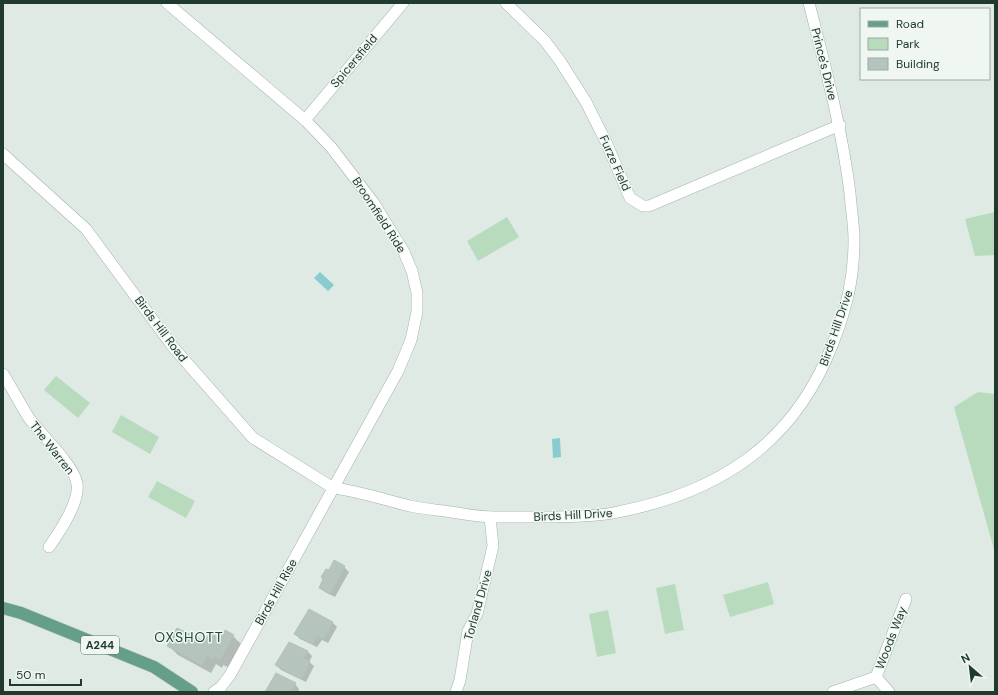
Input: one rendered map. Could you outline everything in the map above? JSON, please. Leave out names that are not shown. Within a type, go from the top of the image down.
[{"type":"main road","name":"A244","points":[[3,608],[21,613],[154,667],[192,692]]},
{"type":"street","name":"Broomfield Ride","points":[[167,3],[305,120],[331,147],[373,202],[404,252],[412,271],[417,293],[417,312],[411,340],[398,371],[334,488]]},
{"type":"street","name":"Spicersfield","points":[[305,120],[403,3]]},
{"type":"street","name":"Furze Field","points":[[506,3],[545,40],[560,61],[586,102],[606,142],[630,198],[643,206],[649,206],[840,125]]},
{"type":"street","name":"Prince's Drive","points":[[810,3],[840,125]]},
{"type":"street","name":"Birds Hill Drive","points":[[334,488],[414,507],[490,517],[579,516],[615,513],[649,506],[688,492],[725,474],[759,451],[784,426],[808,395],[825,363],[848,298],[853,270],[854,236],[840,125]]},
{"type":"street","name":"Birds Hill Road","points":[[3,154],[86,229],[173,347],[253,438],[334,488]]},
{"type":"street","name":"The Warren","points":[[3,374],[29,418],[74,472],[77,484],[77,493],[74,503],[61,530],[49,547]]},
{"type":"street","name":"Birds Hill Rise","points":[[214,692],[221,687],[230,675],[334,488]]},
{"type":"street","name":"Torland Drive","points":[[456,692],[460,680],[468,631],[477,614],[493,546],[490,517]]},
{"type":"street","name":"Woods Way","points":[[876,677],[906,599]]},
{"type":"street","points":[[833,692],[876,677],[889,692]]},
{"type":"green space","points":[[995,212],[995,255],[975,256],[965,219]]},
{"type":"green space","points":[[507,217],[519,237],[478,261],[467,241]]},
{"type":"green space","points":[[56,376],[90,403],[78,418],[44,390]]},
{"type":"green space","points":[[978,392],[995,394],[995,553],[954,407]]},
{"type":"green space","points":[[121,415],[159,437],[150,454],[112,432]]},
{"type":"green space","points":[[157,481],[195,501],[186,518],[148,497]]},
{"type":"green space","points":[[768,582],[774,604],[730,617],[723,595]]},
{"type":"green space","points":[[675,584],[684,630],[665,634],[656,588]]},
{"type":"green space","points":[[608,610],[616,653],[597,657],[589,614]]},
{"type":"water","points":[[320,272],[334,285],[328,291],[314,278]]},
{"type":"water","points":[[560,438],[561,457],[553,458],[552,439]]},
{"type":"building","points":[[334,560],[345,566],[330,594],[319,588],[323,579],[321,577],[326,569],[329,570]]},
{"type":"building","points":[[309,609],[333,622],[324,639],[317,636],[313,644],[294,634]]},
{"type":"building","points":[[177,628],[204,641],[210,633],[220,638],[225,630],[234,635],[220,660],[214,656],[213,659],[207,656],[202,665],[167,646]]},
{"type":"building","points":[[289,642],[308,651],[304,658],[310,661],[302,679],[275,665]]},
{"type":"building","points":[[276,673],[296,683],[291,691],[293,692],[265,692]]},
{"type":"district","name":"OXSHOTT","points":[[189,637]]}]
